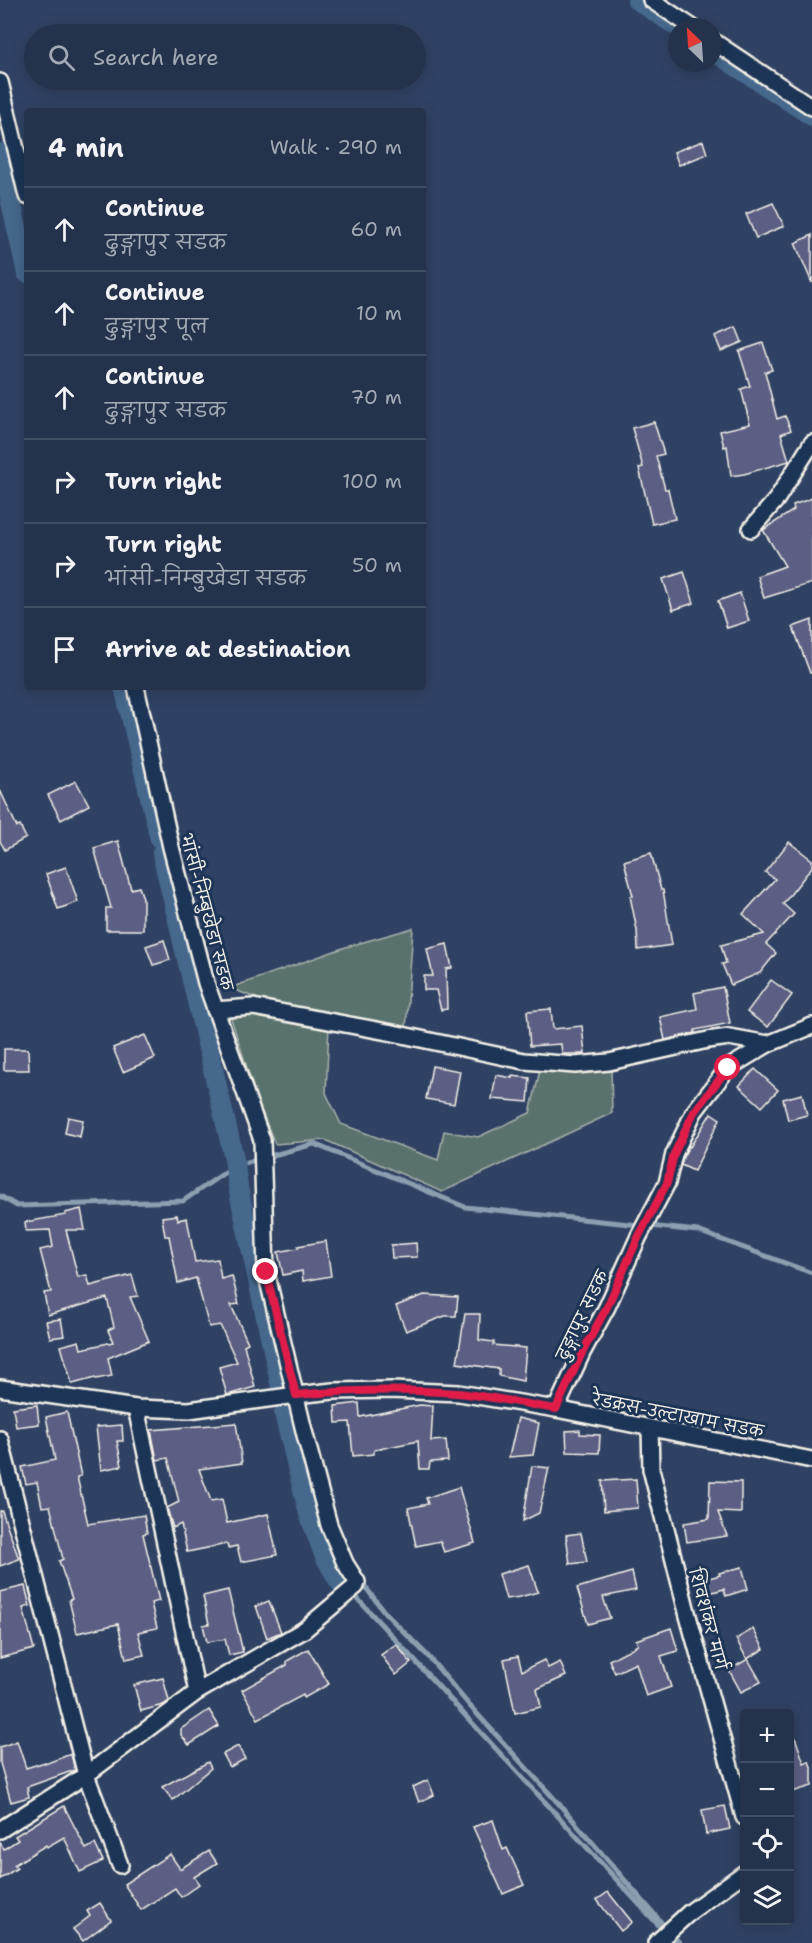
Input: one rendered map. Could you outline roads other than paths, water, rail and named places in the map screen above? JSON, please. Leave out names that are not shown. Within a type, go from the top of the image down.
[{"type":"street","points":[[651,0],[678,18]]},
{"type":"street","points":[[722,47],[812,107]]},
{"type":"street","points":[[0,82],[24,183]]},
{"type":"street","points":[[751,529],[776,500],[812,443]]},
{"type":"street","name":"भांसी-निम्बुखेडा सडक","points":[[137,690],[171,847],[206,983],[262,1140],[266,1272],[296,1395]]},
{"type":"street","points":[[215,1010],[253,1007],[393,1033],[524,1061],[574,1065],[609,1062],[729,1037],[768,1044],[812,1026]]},
{"type":"street","name":"ढुङ्गापुर सडक","points":[[556,1409],[667,1183],[674,1154],[694,1112],[728,1068],[768,1044]]},
{"type":"street","name":"रेडक्रस-उल्टाखाम सडक","points":[[0,1388],[136,1408],[189,1410],[333,1391],[391,1390],[459,1393],[556,1409],[812,1461]]},
{"type":"street","points":[[0,1830],[86,1775],[198,1692],[304,1630],[356,1586],[357,1582],[345,1563],[329,1525],[296,1395]]},
{"type":"street","points":[[136,1408],[198,1692]]},
{"type":"street","name":"शिवशंकर मार्ग","points":[[650,1428],[651,1469],[688,1616],[740,1803]]},
{"type":"street","points":[[0,1439],[86,1775],[120,1865]]},
{"type":"street","points":[[656,1943],[690,1912],[740,1876]]},
{"type":"waterway","points":[[637,0],[668,20]]},
{"type":"waterway","points":[[722,57],[812,116]]},
{"type":"waterway","points":[[0,153],[24,260]]},
{"type":"waterway","points":[[125,690],[160,839]]},
{"type":"waterway","points":[[162,853],[234,1158],[238,1187],[281,1387]]},
{"type":"waterway","points":[[0,1196],[17,1206],[183,1201],[227,1171],[244,1163],[314,1144],[465,1207],[698,1231],[812,1273]]},
{"type":"waterway","points":[[284,1413],[309,1514],[325,1557],[341,1584]]},
{"type":"waterway","points":[[360,1580],[386,1614],[427,1655],[666,1928]]},
{"type":"waterway","points":[[355,1596],[663,1930]]},
{"type":"waterway","points":[[675,1938],[680,1943]]},
{"type":"waterway","points":[[672,1940],[675,1943]]}]
